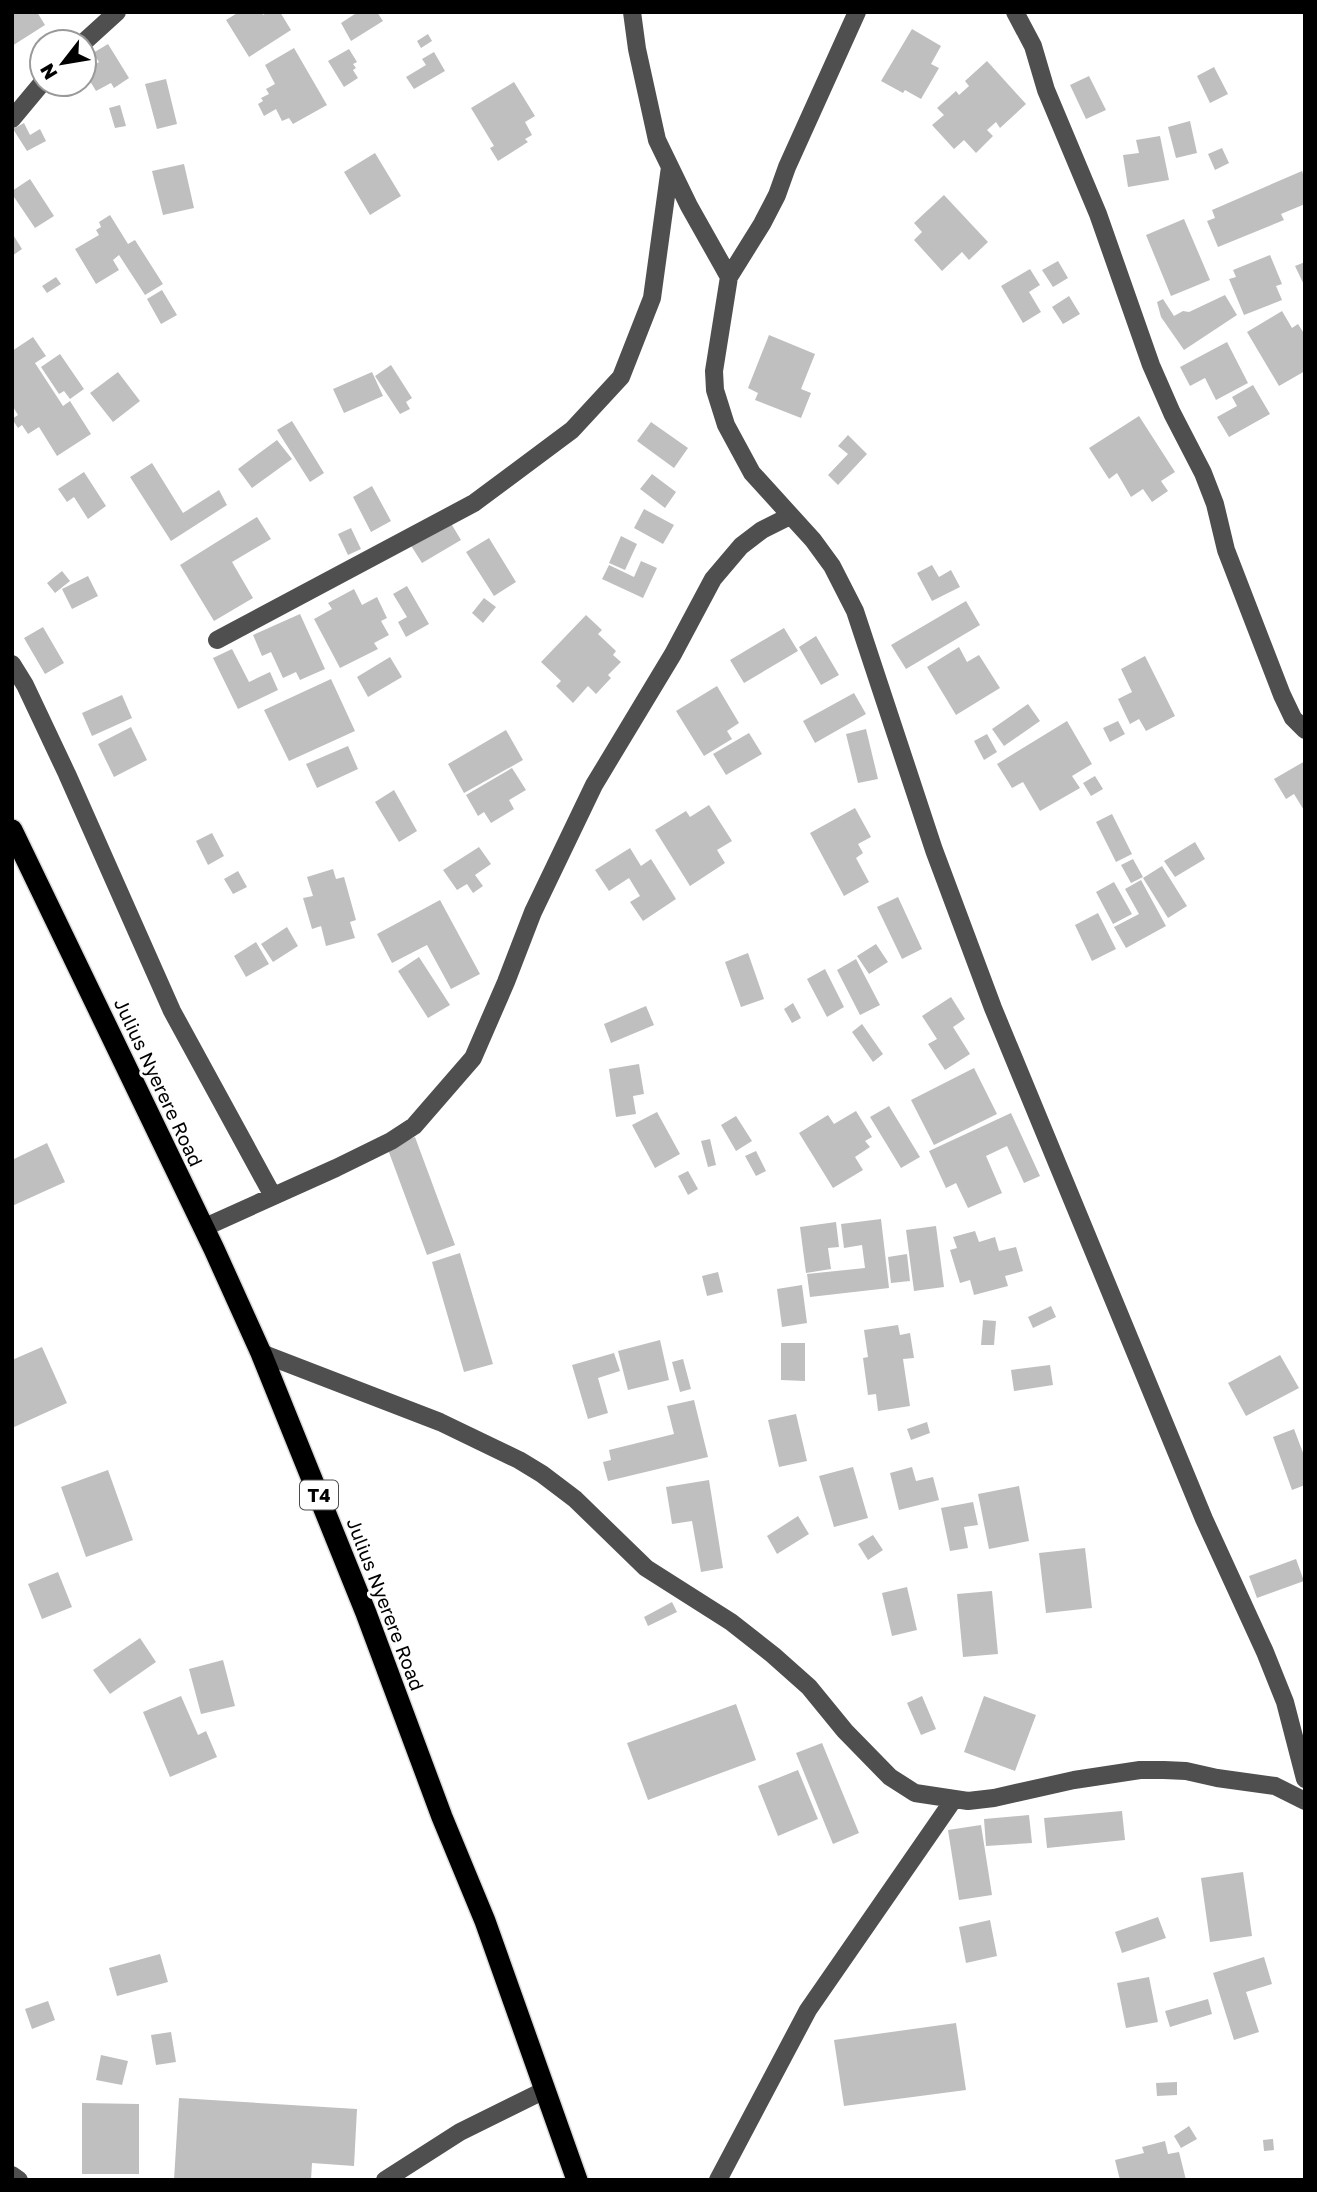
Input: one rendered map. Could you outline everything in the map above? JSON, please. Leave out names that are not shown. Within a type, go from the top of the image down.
[{"type":"highway","name":"Julius Nyerere Road","points":[[12,830],[261,1353],[366,1613],[442,1817],[485,1920],[577,2180]]},
{"type":"street","points":[[98,29],[117,12]]},
{"type":"street","points":[[632,12],[637,49],[657,140],[729,277]]},
{"type":"street","points":[[857,12],[777,195],[762,225],[729,277],[714,370],[715,390],[726,425],[752,473],[813,540],[832,566],[855,611],[934,850],[993,1008],[1204,1519],[1265,1652],[1285,1702],[1305,1779]]},
{"type":"street","points":[[1015,12],[1033,46],[1046,90],[1098,214],[1151,365],[1211,493],[1226,550],[1282,695],[1293,718],[1305,730]]},
{"type":"street","points":[[12,118],[29,98]]},
{"type":"street","points":[[218,640],[474,503],[572,430],[621,377],[652,298],[670,167]]},
{"type":"street","points":[[203,1228],[347,1163],[414,1126],[472,1058],[533,912],[594,785],[673,654],[713,579],[741,546],[762,530],[790,516]]},
{"type":"street","points":[[12,664],[25,685],[67,774],[172,1011],[273,1196]]},
{"type":"street","points":[[261,1353],[440,1422],[542,1474],[575,1499],[646,1568],[731,1622],[773,1655],[809,1687],[845,1731],[890,1777],[915,1793],[968,1801],[994,1798],[1074,1780],[1140,1770],[1164,1770],[1186,1771],[1275,1786],[1305,1801]]},
{"type":"street","points":[[718,2180],[808,2010],[954,1799]]},
{"type":"street","points":[[385,2180],[460,2132],[545,2090]]},
{"type":"street","points":[[12,2175],[19,2180]]},
{"type":"building","points":[[12,12],[37,12],[45,25],[40,28],[28,28],[28,36],[12,46]]},
{"type":"building","points":[[239,12],[262,12],[263,15],[280,12],[291,30],[249,57],[226,20]]},
{"type":"building","points":[[358,12],[377,12],[383,21],[351,41],[341,23]]},
{"type":"building","points":[[912,29],[941,46],[931,64],[939,68],[921,99],[881,81]]},
{"type":"building","points":[[428,34],[432,41],[421,48],[417,41]]},
{"type":"building","points":[[108,44],[129,78],[114,88],[111,83],[98,90],[98,50]]},
{"type":"building","points":[[294,48],[327,105],[293,124],[289,118],[282,121],[276,109],[264,116],[258,104],[263,101],[261,98],[269,94],[266,89],[275,84],[265,65]]},
{"type":"building","points":[[349,49],[357,62],[353,64],[356,68],[353,70],[358,78],[344,87],[328,61]]},
{"type":"building","points":[[434,52],[445,71],[414,89],[406,77],[426,65],[422,59]]},
{"type":"building","points":[[987,61],[1026,104],[1000,128],[996,122],[987,130],[993,136],[976,153],[964,140],[954,149],[932,125],[944,115],[937,108],[956,91],[959,95],[969,86],[965,81]]},
{"type":"building","points":[[1214,67],[1228,94],[1210,103],[1197,76]]},
{"type":"building","points":[[1089,76],[1106,110],[1086,119],[1070,85]]},
{"type":"building","points":[[166,79],[177,124],[157,129],[145,84]]},
{"type":"building","points":[[514,82],[535,116],[525,122],[532,135],[525,139],[528,142],[498,161],[490,148],[494,146],[471,108]]},
{"type":"building","points":[[120,105],[126,126],[115,128],[109,108]]},
{"type":"building","points":[[1190,121],[1197,153],[1176,158],[1168,127]]},
{"type":"building","points":[[24,123],[30,135],[40,129],[46,141],[27,151],[13,129]]},
{"type":"building","points":[[1160,136],[1169,180],[1128,187],[1123,155],[1139,153],[1136,140]]},
{"type":"building","points":[[1222,148],[1229,163],[1215,170],[1208,154]]},
{"type":"building","points":[[375,153],[401,196],[370,215],[344,172]]},
{"type":"building","points":[[184,164],[194,208],[163,215],[152,171]]},
{"type":"building","points":[[1302,171],[1305,179],[1305,204],[1281,214],[1284,220],[1218,247],[1207,221],[1215,218],[1212,210]]},
{"type":"building","points":[[30,179],[54,216],[35,228],[12,194],[12,191]]},
{"type":"building","points":[[944,195],[988,242],[969,260],[962,252],[942,271],[914,240],[922,232],[914,223]]},
{"type":"building","points":[[110,215],[128,244],[135,240],[163,284],[145,295],[119,255],[113,260],[119,270],[96,284],[75,249],[99,235],[96,230],[101,227],[99,222]]},
{"type":"building","points":[[1184,219],[1210,280],[1171,296],[1146,235]]},
{"type":"building","points":[[12,233],[22,249],[12,256]]},
{"type":"building","points":[[1270,255],[1282,284],[1276,286],[1282,300],[1244,315],[1229,279],[1236,277],[1233,270]]},
{"type":"building","points":[[1058,261],[1068,278],[1053,287],[1042,270]]},
{"type":"building","points":[[1305,262],[1305,287],[1295,266]]},
{"type":"building","points":[[1030,269],[1040,285],[1029,292],[1041,312],[1023,323],[1001,286]]},
{"type":"building","points":[[56,277],[61,284],[47,293],[42,286]]},
{"type":"building","points":[[162,290],[177,315],[161,324],[147,299]]},
{"type":"building","points":[[1225,295],[1237,315],[1184,350],[1161,317],[1157,302],[1163,299],[1174,316]]},
{"type":"building","points":[[1069,296],[1080,314],[1063,324],[1052,307]]},
{"type":"building","points":[[1282,311],[1292,328],[1298,324],[1305,335],[1305,371],[1279,386],[1247,332]]},
{"type":"building","points":[[769,335],[815,354],[801,389],[811,393],[801,418],[755,400],[758,393],[748,388]]},
{"type":"building","points":[[33,337],[46,356],[35,363],[63,406],[70,401],[91,434],[57,456],[39,427],[28,434],[22,425],[18,428],[12,419],[18,415],[12,405],[12,351]]},
{"type":"building","points":[[1227,342],[1248,383],[1216,400],[1205,378],[1190,386],[1180,367]]},
{"type":"building","points":[[60,354],[84,389],[70,399],[64,391],[59,394],[41,367]]},
{"type":"building","points":[[391,365],[412,398],[406,402],[410,409],[400,414],[375,376]]},
{"type":"building","points":[[118,372],[140,401],[113,422],[90,393]]},
{"type":"building","points":[[372,372],[383,396],[344,413],[333,389]]},
{"type":"building","points":[[1253,385],[1270,414],[1229,437],[1217,417],[1237,406],[1232,397]]},
{"type":"building","points":[[1139,416],[1175,472],[1161,481],[1168,491],[1152,502],[1143,489],[1131,497],[1117,473],[1109,479],[1089,448]]},
{"type":"building","points":[[292,421],[324,473],[310,482],[277,430]]},
{"type":"building","points":[[651,422],[688,448],[674,468],[637,441]]},
{"type":"building","points":[[848,435],[867,454],[838,485],[828,475],[848,454],[838,446]]},
{"type":"building","points":[[277,440],[292,459],[252,488],[238,469]]},
{"type":"building","points":[[152,463],[183,513],[219,490],[227,505],[171,541],[130,477]]},
{"type":"building","points":[[84,472],[106,506],[88,519],[74,497],[67,502],[58,489]]},
{"type":"building","points":[[652,474],[676,492],[665,508],[640,489]]},
{"type":"building","points":[[372,486],[391,521],[371,532],[353,497]]},
{"type":"building","points":[[644,509],[674,525],[663,544],[634,528]]},
{"type":"building","points":[[257,517],[271,539],[232,562],[253,598],[214,621],[180,565]]},
{"type":"building","points":[[449,520],[461,540],[422,563],[410,544]]},
{"type":"building","points":[[351,528],[361,549],[348,555],[338,534]]},
{"type":"building","points":[[621,536],[637,544],[625,570],[609,563]]},
{"type":"building","points":[[489,538],[516,582],[494,596],[466,552]]},
{"type":"building","points":[[641,561],[657,568],[643,598],[602,579],[609,565],[634,577]]},
{"type":"building","points":[[932,565],[939,577],[951,570],[960,587],[932,601],[917,573]]},
{"type":"building","points":[[62,571],[70,581],[55,593],[47,583]]},
{"type":"building","points":[[88,576],[98,596],[72,609],[62,589]]},
{"type":"building","points":[[407,586],[429,624],[406,637],[398,622],[407,617],[393,594]]},
{"type":"building","points":[[354,589],[362,605],[377,597],[387,618],[381,621],[389,635],[374,643],[378,649],[340,668],[314,619],[332,609],[328,603]]},
{"type":"building","points":[[484,598],[496,607],[483,623],[472,613]]},
{"type":"building","points":[[966,601],[980,625],[906,669],[891,645]]},
{"type":"building","points":[[300,614],[325,669],[300,680],[296,672],[283,678],[271,652],[262,656],[253,635]]},
{"type":"building","points":[[586,615],[602,630],[598,634],[616,651],[613,655],[621,662],[608,675],[611,678],[596,694],[588,686],[573,703],[556,686],[561,681],[541,662]]},
{"type":"building","points":[[43,627],[64,663],[45,674],[24,638]]},
{"type":"building","points":[[784,628],[798,651],[744,683],[730,660]]},
{"type":"building","points":[[816,636],[839,675],[821,685],[799,647]]},
{"type":"building","points":[[959,647],[967,662],[979,655],[1000,688],[956,715],[927,667]]},
{"type":"building","points":[[232,649],[249,682],[270,672],[278,690],[238,709],[213,658]]},
{"type":"building","points":[[1145,656],[1175,716],[1146,731],[1139,719],[1130,724],[1118,699],[1132,692],[1121,669]]},
{"type":"building","points":[[390,657],[402,677],[368,697],[357,677]]},
{"type":"building","points":[[331,679],[355,731],[289,761],[264,710]]},
{"type":"building","points":[[717,686],[739,723],[727,731],[732,739],[704,756],[676,711]]},
{"type":"building","points":[[854,693],[866,714],[815,743],[803,721]]},
{"type":"building","points":[[122,695],[132,718],[92,736],[82,713]]},
{"type":"building","points":[[1028,704],[1040,721],[1004,746],[992,729]]},
{"type":"building","points":[[1067,721],[1092,764],[1072,776],[1080,788],[1040,811],[1023,782],[1012,788],[997,764]]},
{"type":"building","points":[[1118,721],[1125,734],[1110,742],[1103,728]]},
{"type":"building","points":[[131,727],[147,760],[114,777],[98,744]]},
{"type":"building","points":[[866,729],[878,779],[858,783],[846,734]]},
{"type":"building","points":[[506,730],[523,760],[464,793],[448,764]]},
{"type":"building","points":[[749,733],[762,754],[726,775],[713,754]]},
{"type":"building","points":[[987,734],[997,752],[984,760],[974,741]]},
{"type":"building","points":[[348,746],[358,769],[317,788],[306,764]]},
{"type":"building","points":[[1305,761],[1305,812],[1294,794],[1286,799],[1274,779]]},
{"type":"building","points":[[512,768],[526,790],[509,800],[514,809],[491,823],[484,812],[478,816],[466,795]]},
{"type":"building","points":[[1095,776],[1103,789],[1091,796],[1083,783]]},
{"type":"building","points":[[394,790],[417,831],[399,842],[375,802]]},
{"type":"building","points":[[709,805],[732,841],[717,850],[725,863],[690,886],[655,830],[686,811],[690,817]]},
{"type":"building","points":[[855,808],[871,837],[858,844],[863,853],[856,858],[869,882],[844,896],[810,833]]},
{"type":"building","points":[[1112,814],[1132,854],[1116,862],[1096,822]]},
{"type":"building","points":[[212,833],[224,856],[208,865],[196,841]]},
{"type":"building","points":[[1195,842],[1205,859],[1175,877],[1164,861]]},
{"type":"building","points":[[479,847],[491,864],[475,875],[483,886],[473,893],[467,884],[457,890],[443,870]]},
{"type":"building","points":[[630,848],[641,866],[651,859],[676,899],[643,921],[630,902],[640,896],[629,878],[609,891],[595,870]]},
{"type":"building","points":[[1133,859],[1143,877],[1131,883],[1121,865]]},
{"type":"building","points":[[1162,866],[1187,906],[1168,918],[1143,878]]},
{"type":"building","points":[[333,869],[336,879],[344,877],[356,920],[350,922],[355,938],[326,946],[321,926],[312,929],[303,898],[313,896],[307,877]]},
{"type":"building","points":[[238,871],[247,887],[233,894],[224,879]]},
{"type":"building","points":[[1141,880],[1166,926],[1126,948],[1114,927],[1139,914],[1125,889]]},
{"type":"building","points":[[1114,882],[1132,914],[1113,924],[1096,892]]},
{"type":"building","points":[[898,897],[922,949],[902,959],[877,907]]},
{"type":"building","points":[[440,900],[480,974],[451,989],[427,945],[392,963],[377,934]]},
{"type":"building","points":[[1098,913],[1116,949],[1092,961],[1075,925]]},
{"type":"building","points":[[287,927],[298,946],[273,962],[261,944]]},
{"type":"building","points":[[256,942],[269,964],[246,977],[234,956]]},
{"type":"building","points":[[876,944],[888,962],[869,974],[857,956]]},
{"type":"building","points":[[748,953],[764,999],[741,1007],[725,962]]},
{"type":"building","points":[[419,957],[450,1005],[428,1018],[398,971]]},
{"type":"building","points":[[856,959],[880,1005],[860,1015],[837,970]]},
{"type":"building","points":[[825,969],[844,1007],[827,1017],[807,979]]},
{"type":"building","points":[[951,997],[965,1019],[953,1027],[970,1054],[945,1070],[928,1044],[937,1039],[922,1016]]},
{"type":"building","points":[[793,1003],[801,1018],[792,1023],[784,1009]]},
{"type":"building","points":[[646,1006],[654,1025],[611,1043],[604,1024]]},
{"type":"building","points":[[862,1024],[883,1054],[873,1062],[852,1032]]},
{"type":"building","points":[[639,1064],[644,1094],[633,1096],[636,1114],[616,1117],[609,1069]]},
{"type":"building","points":[[974,1068],[997,1114],[934,1145],[911,1100]]},
{"type":"building","points":[[889,1106],[920,1157],[901,1168],[870,1117]]},
{"type":"building","points":[[856,1111],[872,1137],[865,1141],[870,1147],[855,1157],[863,1170],[833,1188],[799,1133],[828,1115],[834,1124]]},
{"type":"building","points":[[657,1112],[680,1154],[655,1168],[632,1125]]},
{"type":"building","points":[[1011,1113],[1040,1176],[1024,1183],[1007,1146],[986,1156],[1002,1193],[968,1208],[956,1183],[946,1188],[929,1151]]},
{"type":"building","points":[[736,1116],[752,1141],[736,1151],[721,1125]]},
{"type":"building","points":[[415,1137],[455,1245],[427,1255],[387,1147]]},
{"type":"building","points":[[710,1139],[716,1165],[708,1167],[701,1141]]},
{"type":"building","points":[[47,1143],[65,1182],[12,1206],[12,1160]]},
{"type":"building","points":[[756,1151],[766,1171],[756,1176],[745,1156]]},
{"type":"building","points":[[688,1171],[698,1189],[688,1195],[678,1176]]},
{"type":"building","points":[[881,1219],[889,1288],[810,1297],[807,1274],[865,1268],[862,1245],[844,1248],[841,1224]]},
{"type":"building","points":[[836,1222],[839,1247],[828,1248],[831,1269],[806,1273],[800,1227]]},
{"type":"building","points":[[936,1226],[944,1287],[914,1291],[906,1230]]},
{"type":"building","points":[[975,1231],[979,1242],[995,1237],[999,1251],[1016,1247],[1023,1271],[1005,1276],[1008,1286],[974,1295],[970,1280],[960,1283],[950,1250],[957,1248],[953,1237]]},
{"type":"building","points":[[460,1253],[493,1364],[464,1372],[432,1262]]},
{"type":"building","points":[[907,1254],[910,1281],[891,1283],[888,1257]]},
{"type":"building","points":[[718,1272],[723,1292],[707,1296],[702,1276]]},
{"type":"building","points":[[802,1285],[807,1323],[782,1327],[777,1289]]},
{"type":"building","points":[[1051,1306],[1056,1317],[1033,1328],[1028,1317]]},
{"type":"building","points":[[983,1320],[996,1321],[994,1345],[981,1345]]},
{"type":"building","points":[[898,1325],[900,1335],[910,1333],[914,1358],[903,1359],[910,1406],[878,1411],[876,1394],[868,1395],[863,1358],[868,1357],[864,1330]]},
{"type":"building","points":[[660,1340],[669,1380],[628,1390],[618,1351]]},
{"type":"building","points":[[781,1343],[805,1343],[805,1381],[781,1380]]},
{"type":"building","points":[[42,1347],[67,1403],[12,1428],[12,1360]]},
{"type":"building","points":[[614,1353],[620,1371],[598,1378],[608,1413],[588,1419],[572,1365]]},
{"type":"building","points":[[1280,1355],[1299,1388],[1246,1416],[1228,1383]]},
{"type":"building","points":[[683,1359],[691,1389],[680,1392],[672,1362]]},
{"type":"building","points":[[1050,1365],[1053,1385],[1014,1391],[1011,1370]]},
{"type":"building","points":[[694,1400],[708,1457],[608,1481],[603,1462],[611,1460],[609,1450],[674,1434],[667,1406]]},
{"type":"building","points":[[796,1414],[807,1461],[779,1467],[768,1420]]},
{"type":"building","points":[[927,1422],[930,1433],[911,1440],[907,1429]]},
{"type":"building","points":[[1294,1429],[1305,1458],[1305,1485],[1292,1490],[1273,1437]]},
{"type":"building","points":[[853,1467],[868,1518],[834,1527],[819,1476]]},
{"type":"building","points":[[912,1467],[916,1481],[933,1477],[939,1500],[899,1510],[890,1473]]},
{"type":"building","points":[[108,1470],[133,1540],[86,1557],[61,1487]]},
{"type":"building","points":[[709,1480],[723,1568],[701,1572],[692,1521],[672,1524],[666,1487]]},
{"type":"building","points":[[1019,1486],[1029,1541],[989,1549],[978,1494]]},
{"type":"building","points":[[973,1502],[978,1525],[964,1527],[968,1548],[950,1551],[941,1508]]},
{"type":"building","points":[[798,1516],[809,1534],[777,1554],[767,1536]]},
{"type":"building","points":[[873,1535],[883,1550],[868,1560],[858,1544]]},
{"type":"building","points":[[1085,1548],[1092,1608],[1046,1613],[1039,1553]]},
{"type":"building","points":[[1296,1559],[1304,1581],[1257,1598],[1249,1576]]},
{"type":"building","points":[[58,1572],[72,1607],[42,1619],[28,1584]]},
{"type":"building","points":[[907,1587],[917,1630],[892,1636],[882,1593]]},
{"type":"building","points":[[992,1591],[998,1654],[963,1657],[957,1594]]},
{"type":"building","points":[[672,1602],[677,1612],[648,1626],[644,1617]]},
{"type":"building","points":[[140,1638],[156,1662],[110,1694],[93,1670]]},
{"type":"building","points":[[223,1660],[235,1706],[201,1714],[189,1669]]},
{"type":"building","points":[[181,1696],[198,1735],[206,1731],[217,1757],[170,1777],[143,1712]]},
{"type":"building","points":[[922,1696],[936,1729],[921,1735],[907,1703]]},
{"type":"building","points":[[984,1696],[1036,1715],[1015,1771],[964,1752]]},
{"type":"building","points":[[736,1704],[756,1760],[648,1800],[627,1743]]},
{"type":"building","points":[[822,1743],[859,1833],[833,1844],[796,1753]]},
{"type":"building","points":[[798,1770],[818,1819],[778,1836],[758,1786]]},
{"type":"building","points":[[1122,1811],[1125,1840],[1047,1848],[1044,1818]]},
{"type":"building","points":[[1029,1815],[1032,1843],[986,1846],[984,1819]]},
{"type":"building","points":[[981,1825],[992,1895],[959,1900],[948,1830]]},
{"type":"building","points":[[1243,1872],[1252,1936],[1210,1942],[1201,1878]]},
{"type":"building","points":[[1158,1917],[1166,1938],[1122,1953],[1115,1932]]},
{"type":"building","points":[[990,1920],[997,1956],[966,1963],[959,1927]]},
{"type":"building","points":[[160,1954],[168,1982],[117,1996],[109,1968]]},
{"type":"building","points":[[1264,1957],[1272,1984],[1246,1992],[1259,2032],[1234,2040],[1213,1973]]},
{"type":"building","points":[[1149,1977],[1158,2022],[1126,2028],[1117,1983]]},
{"type":"building","points":[[1208,1999],[1212,2014],[1170,2027],[1165,2011]]},
{"type":"building","points":[[48,2001],[55,2020],[32,2029],[25,2009]]},
{"type":"building","points":[[956,2023],[966,2090],[844,2106],[834,2040]]},
{"type":"building","points":[[171,2032],[176,2062],[156,2065],[151,2035]]},
{"type":"building","points":[[101,2055],[128,2061],[122,2085],[96,2080]]},
{"type":"building","points":[[1177,2082],[1177,2095],[1157,2096],[1156,2083]]},
{"type":"building","points":[[179,2098],[357,2109],[354,2166],[312,2163],[311,2180],[174,2180]]},
{"type":"building","points":[[82,2103],[139,2104],[139,2174],[82,2174]]},
{"type":"building","points":[[1189,2126],[1197,2139],[1181,2148],[1174,2136]]},
{"type":"building","points":[[1273,2139],[1274,2150],[1264,2151],[1263,2140]]},
{"type":"building","points":[[1165,2141],[1168,2154],[1179,2152],[1186,2180],[1120,2180],[1115,2160],[1144,2153],[1142,2147]]}]
